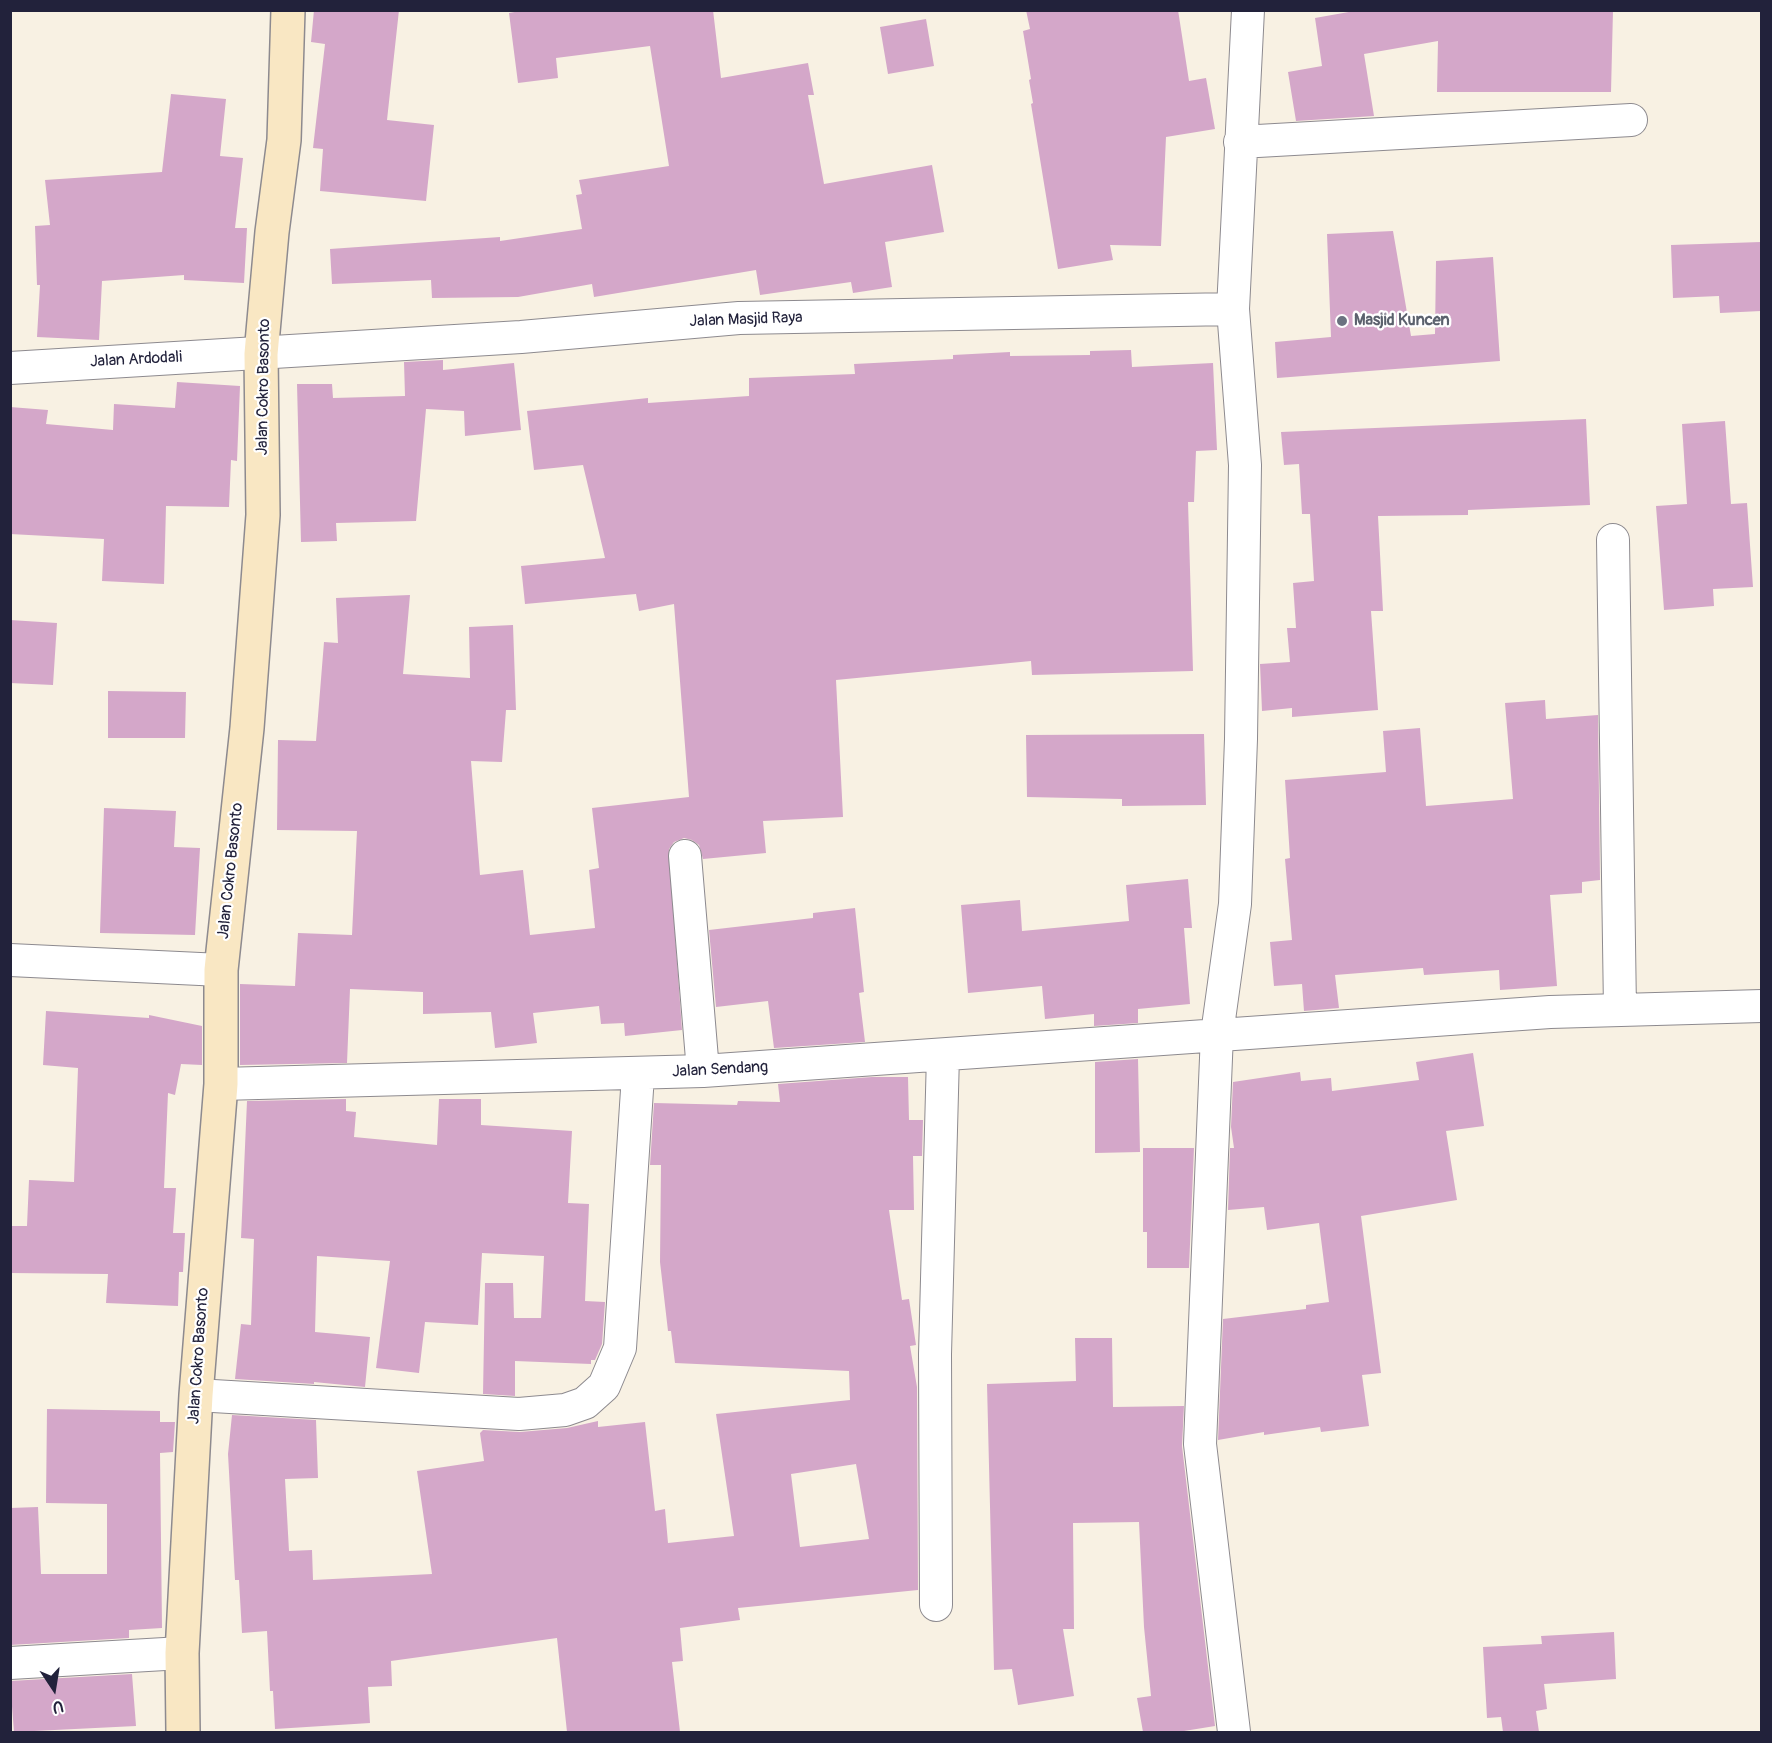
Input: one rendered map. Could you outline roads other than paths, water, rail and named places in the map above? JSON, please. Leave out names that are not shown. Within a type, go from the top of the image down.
[{"type":"street","name":"Jalan Cokro Basonto","points":[[183,1732],[182,1653],[196,1395],[221,1084],[221,970],[247,728],[263,514],[261,354],[272,231],[284,140],[288,10]]},
{"type":"street","points":[[1234,1732],[1200,1444],[1217,1034],[1235,904],[1241,727],[1245,465],[1233,309],[1248,10]]},
{"type":"street","points":[[1240,142],[1630,120]]},
{"type":"street","name":"Jalan Masjid Raya","points":[[261,354],[521,337],[739,318],[1233,309]]},
{"type":"street","name":"Jalan Ardodali","points":[[10,368],[261,354]]},
{"type":"street","points":[[1613,540],[1620,1010]]},
{"type":"street","points":[[685,856],[703,1071]]},
{"type":"street","points":[[10,960],[221,970]]},
{"type":"street","name":"Jalan Sendang","points":[[221,1084],[638,1075],[1550,1012],[1761,1006]]},
{"type":"street","points":[[936,1605],[935,1354],[943,1055]]},
{"type":"street","points":[[196,1395],[519,1414],[565,1410],[585,1403],[604,1386],[620,1348],[638,1075]]},
{"type":"street","points":[[10,1664],[182,1653]]},
{"type":"place","name":"Masjid Kuncen","points":[[1342,321]]}]
